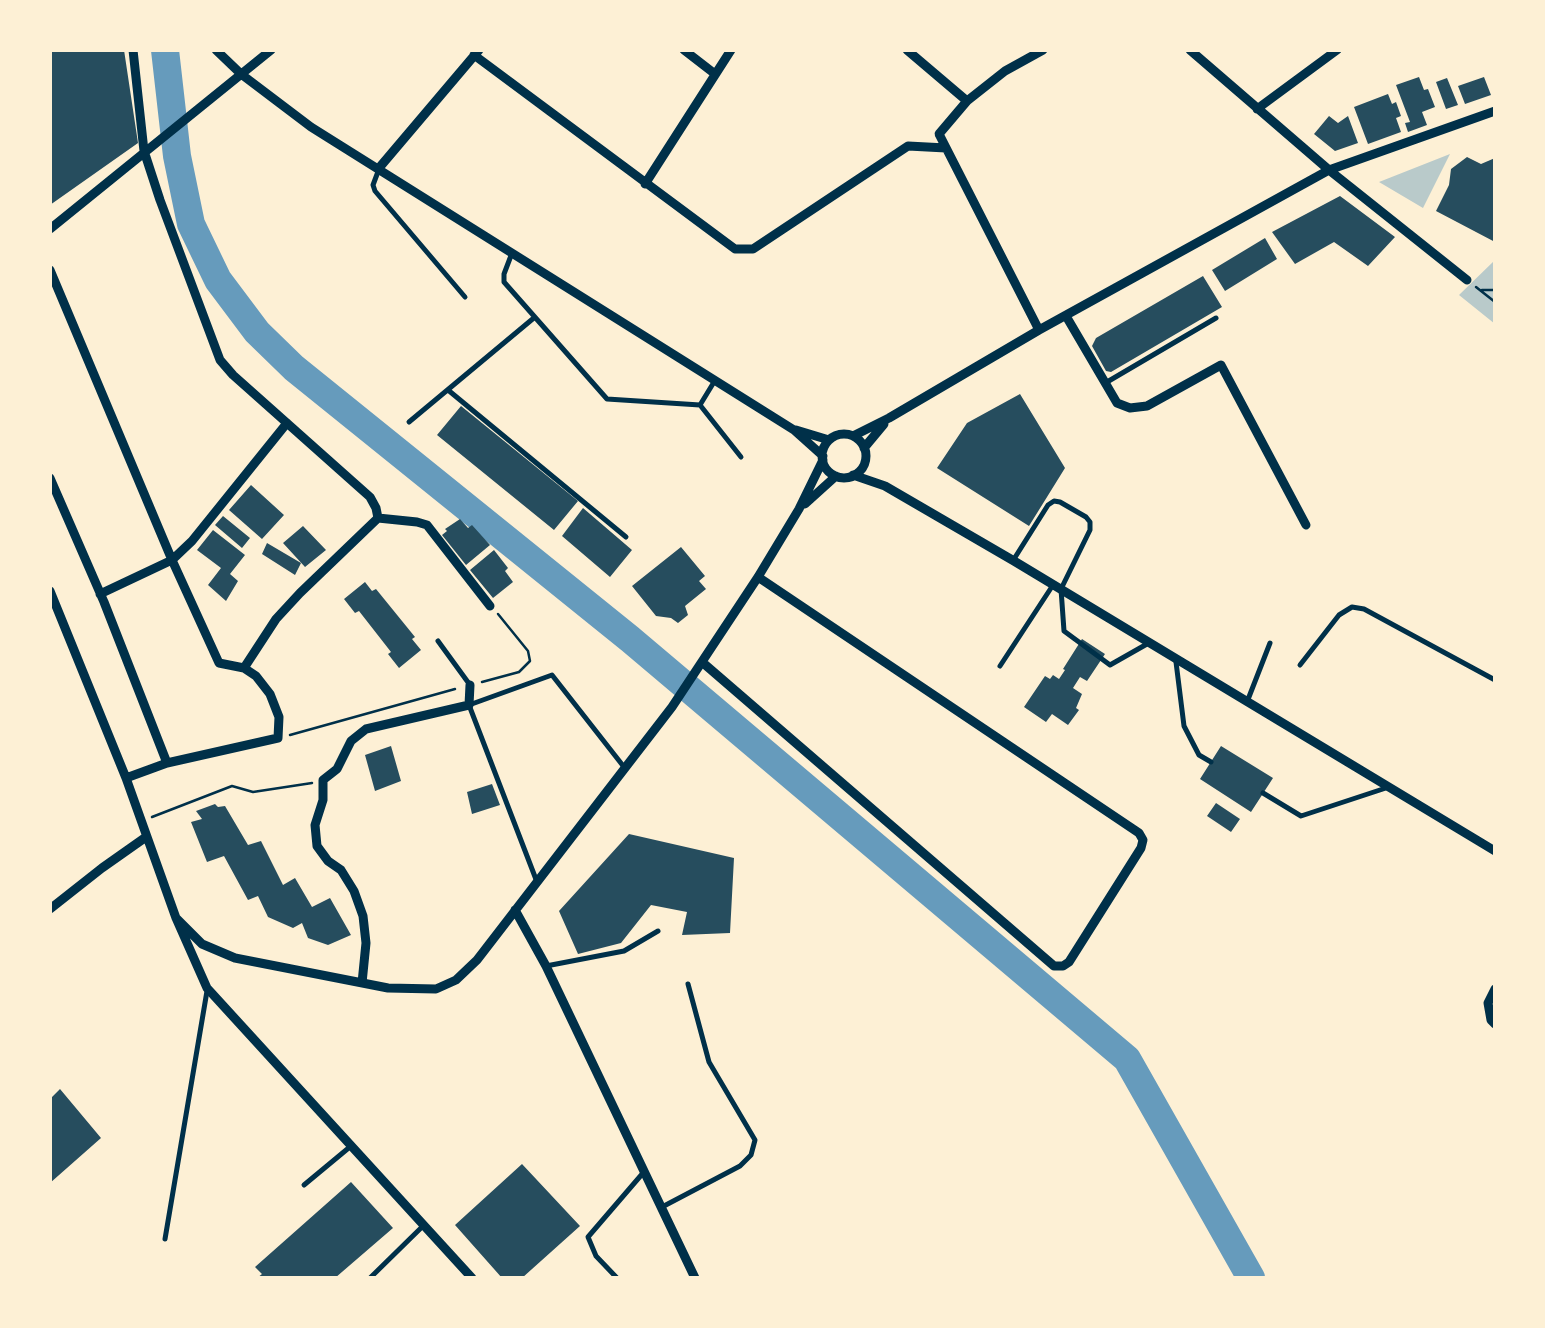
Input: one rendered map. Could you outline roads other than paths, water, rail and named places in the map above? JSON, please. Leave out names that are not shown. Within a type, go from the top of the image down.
[{"type":"street","points":[[133,50],[144,152],[220,360],[370,497],[378,518]]},
{"type":"street","points":[[216,50],[311,127],[794,430],[836,476],[853,476],[885,486],[1495,851]]},
{"type":"street","points":[[50,229],[271,50]]},
{"type":"street","points":[[684,50],[715,74]]},
{"type":"street","points":[[645,184],[731,50]]},
{"type":"street","points":[[907,50],[966,101]]},
{"type":"street","points":[[1039,330],[938,134],[966,101],[1004,72],[1043,50]]},
{"type":"street","points":[[1190,50],[1329,170],[1467,280]]},
{"type":"street","points":[[1257,109],[1337,50]]},
{"type":"street","points":[[379,168],[477,53],[735,249],[753,249],[908,146],[946,148]]},
{"type":"street","points":[[176,918],[202,944],[235,958],[388,988],[436,990],[456,980],[477,960],[672,707],[799,509],[829,440],[840,434],[853,436],[889,418],[1039,330],[1329,170],[1495,112]]},
{"type":"street","points":[[50,270],[172,560],[220,663],[244,668],[256,676],[270,694],[278,717],[278,738],[167,762],[126,778]]},
{"type":"street","points":[[1066,316],[1117,404],[1130,408],[1146,406],[1222,365],[1306,525]]},
{"type":"street","points":[[864,448],[889,418]]},
{"type":"street","points":[[100,594],[172,560],[192,541],[287,423]]},
{"type":"street","points":[[794,430],[829,440]]},
{"type":"street","points":[[853,436],[864,448],[865,463],[853,476]]},
{"type":"street","points":[[865,463],[885,486]]},
{"type":"street","points":[[799,509],[836,476]]},
{"type":"street","points":[[50,478],[167,762]]},
{"type":"street","points":[[244,668],[276,619],[378,518],[427,526],[490,606]]},
{"type":"street","points":[[702,662],[1054,966],[1069,962],[1142,848],[1139,834],[758,577]]},
{"type":"street","points":[[50,591],[126,778],[176,918],[207,988],[472,1278]]},
{"type":"street","points":[[362,982],[366,944],[363,916],[341,870],[316,846],[314,825],[323,800],[323,780],[336,769],[351,740],[366,729],[468,704],[470,685]]},
{"type":"street","points":[[50,909],[146,837]]},
{"type":"street","points":[[515,910],[546,966],[695,1278]]},
{"type":"street","points":[[1495,989],[1488,1003],[1495,1024]]},
{"type":"lane","points":[[379,168],[375,191],[465,297]]},
{"type":"lane","points":[[512,253],[504,282],[607,399],[700,406],[742,457]]},
{"type":"lane","points":[[409,422],[535,317]]},
{"type":"lane","points":[[1105,383],[1216,318]]},
{"type":"lane","points":[[700,406],[714,381]]},
{"type":"lane","points":[[448,390],[626,537]]},
{"type":"lane","points":[[1000,666],[1057,587],[1090,530],[1090,522],[1054,501],[1014,561]]},
{"type":"lane","points":[[1057,587],[1064,631],[1110,664],[1149,642]]},
{"type":"lane","points":[[1300,665],[1339,615],[1352,607],[1495,680]]},
{"type":"lane","points":[[438,641],[470,685]]},
{"type":"lane","points":[[1248,702],[1270,643]]},
{"type":"lane","points":[[1176,658],[1184,726],[1200,755],[1211,762]]},
{"type":"lane","points":[[537,882],[468,704],[552,675],[624,767]]},
{"type":"lane","points":[[1263,793],[1301,816],[1388,786]]},
{"type":"lane","points":[[546,966],[624,951],[658,931]]},
{"type":"lane","points":[[662,1207],[740,1166],[752,1155],[755,1140],[709,1062],[688,984]]},
{"type":"lane","points":[[165,1239],[207,988]]},
{"type":"lane","points":[[304,1185],[351,1146]]},
{"type":"lane","points":[[617,1278],[596,1256],[588,1237],[645,1170]]},
{"type":"lane","points":[[370,1278],[424,1225]]},
{"type":"waterway","points":[[165,50],[177,156],[191,224],[218,280],[257,332],[294,368],[630,639],[1127,1059],[1251,1278]]}]
